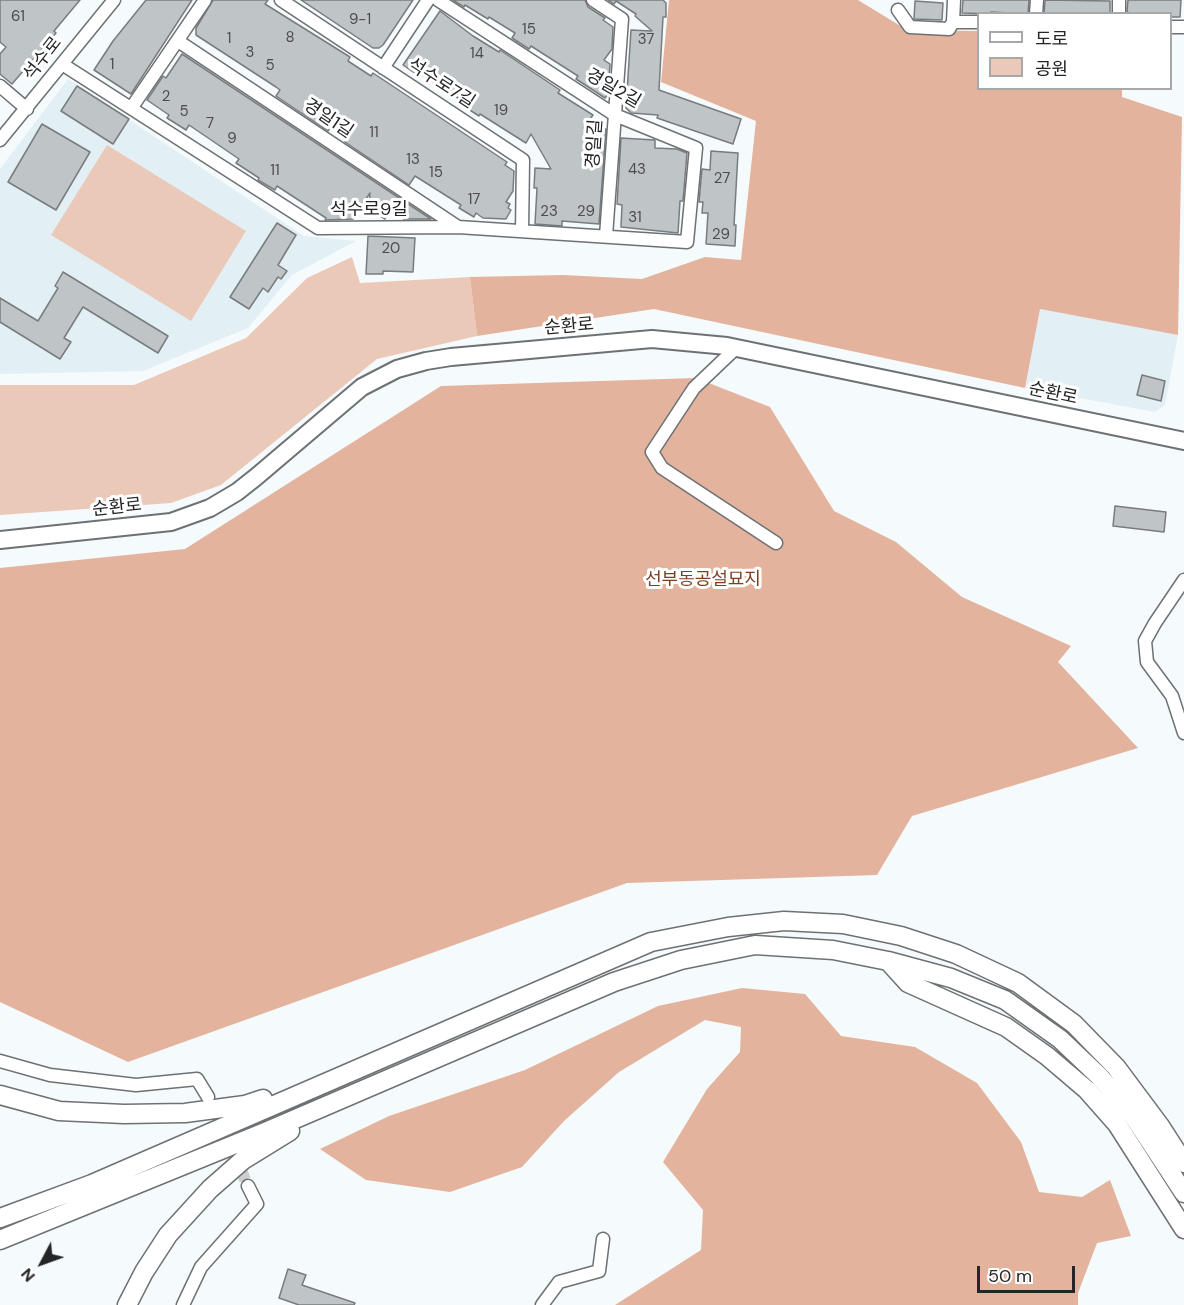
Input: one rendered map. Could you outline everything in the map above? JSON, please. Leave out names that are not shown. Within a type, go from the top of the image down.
[{"type":"highway","points":[[0,1218],[92,1184],[651,942],[728,927],[784,921],[843,924],[902,936],[956,954],[1018,983],[1074,1024],[1116,1066],[1184,1163]]},
{"type":"highway","points":[[0,1240],[348,1096],[614,982],[681,960],[755,945],[833,950],[888,961],[951,978],[1005,1000],[1060,1039],[1099,1076],[1132,1114],[1183,1191]]},
{"type":"highway","points":[[888,961],[908,983],[1006,1027],[1047,1056],[1087,1090],[1117,1124],[1184,1229]]},
{"type":"highway","points":[[0,1095],[58,1112],[185,1113],[245,1105],[370,1063]]},
{"type":"highway","points":[[127,1305],[144,1272],[168,1235],[210,1189],[243,1160],[348,1096]]},
{"type":"main road","name":"순환로","points":[[0,540],[171,522],[210,508],[250,482],[362,387],[397,369],[426,361],[652,339],[736,348],[1184,441]]},
{"type":"street","name":"석수로","points":[[0,141],[114,0]]},
{"type":"street","points":[[132,107],[205,0]]},
{"type":"street","name":"석수로7길","points":[[281,0],[523,160],[522,231]]},
{"type":"street","points":[[383,68],[428,0]]},
{"type":"street","name":"경일2길","points":[[438,0],[615,115],[696,148],[687,242]]},
{"type":"street","name":"경일길","points":[[592,0],[622,19],[606,236]]},
{"type":"street","points":[[898,10],[910,27],[949,29],[953,22],[954,0]]},
{"type":"street","points":[[953,22],[977,22]]},
{"type":"street","name":"경일1길","points":[[178,41],[458,227]]},
{"type":"street","name":"석수로9길","points":[[62,64],[318,228],[458,227],[687,242]]},
{"type":"street","points":[[0,86],[27,109]]},
{"type":"street","points":[[736,348],[694,388],[652,452],[662,468],[776,543]]},
{"type":"street","points":[[1184,580],[1145,641],[1147,662],[1172,696],[1184,733]]},
{"type":"street","points":[[0,1061],[50,1075],[136,1085],[197,1079],[208,1097]]},
{"type":"street","points":[[183,1305],[201,1267],[257,1204],[248,1186]]},
{"type":"street","points":[[542,1305],[559,1282],[599,1271],[603,1239]]},
{"type":"shaded area","points":[[68,79],[304,236],[356,241],[292,275],[248,328],[143,371],[0,374],[0,169]]},
{"type":"shaded area","points":[[1040,309],[1178,335],[1165,405],[1155,412],[1025,388]]},
{"type":"green space","points":[[669,0],[858,0],[907,30],[977,31],[977,90],[1122,90],[1122,97],[1182,117],[1178,335],[1040,309],[1025,388],[654,309],[477,336],[470,277],[563,275],[642,279],[705,257],[741,260],[756,121],[661,82]]},
{"type":"green space","points":[[107,145],[246,231],[191,321],[51,235]]},
{"type":"green space","points":[[352,257],[360,283],[470,277],[477,336],[377,359],[221,485],[171,503],[0,515],[0,385],[134,385],[246,338],[307,278]]},
{"type":"green space","name":"선부동공설묘지","points":[[696,378],[770,407],[834,511],[896,542],[962,597],[1071,646],[1058,662],[1138,748],[912,816],[877,875],[627,883],[128,1062],[0,1002],[0,568],[185,549],[441,386]]},
{"type":"green space","points":[[742,988],[805,994],[841,1036],[915,1047],[977,1083],[1021,1142],[1039,1192],[1082,1197],[1110,1180],[1131,1236],[1097,1243],[1078,1293],[1078,1305],[615,1305],[701,1250],[703,1210],[663,1162],[707,1089],[740,1052],[741,1027],[705,1020],[619,1072],[564,1121],[522,1167],[450,1192],[366,1180],[320,1149],[389,1116],[525,1070],[658,1006]]},
{"type":"building","points":[[0,0],[80,0],[54,31],[56,33],[12,84],[0,74],[0,54],[6,47],[0,42]]},
{"type":"building","points":[[146,0],[192,0],[131,94],[94,70],[113,41]]},
{"type":"building","points":[[213,0],[268,0],[265,4],[350,57],[348,61],[371,76],[373,73],[507,162],[505,165],[514,171],[513,191],[506,202],[510,204],[508,208],[511,210],[506,219],[483,218],[476,213],[474,217],[459,208],[461,205],[415,176],[409,185],[345,142],[350,134],[333,123],[328,131],[276,96],[280,90],[196,35],[196,28]]},
{"type":"building","points":[[301,0],[413,0],[383,45],[373,48]]},
{"type":"building","points":[[453,0],[585,0],[588,7],[605,18],[603,20],[613,27],[612,49],[604,60],[610,64],[608,94],[605,98],[576,79],[578,76],[531,46],[529,49],[512,38],[515,33],[489,17],[488,19]]},
{"type":"building","points":[[608,0],[663,0],[666,3],[666,17],[663,17],[659,90],[741,119],[733,144],[657,118],[658,115],[631,113],[626,108],[631,30],[652,31],[635,16],[636,14],[616,1],[614,4]]},
{"type":"building","points":[[963,0],[1029,0],[1028,12],[962,13]]},
{"type":"building","points":[[1045,0],[1110,1],[1110,12],[1044,12]]},
{"type":"building","points":[[1128,0],[1181,0],[1180,17],[1172,17],[1172,12],[1127,11]]},
{"type":"building","points":[[915,1],[943,3],[942,20],[914,19]]},
{"type":"building","points":[[440,11],[473,36],[499,52],[500,50],[560,90],[558,93],[593,115],[584,128],[606,129],[599,224],[562,221],[562,226],[535,224],[537,188],[534,188],[535,168],[551,169],[531,134],[526,143],[480,114],[479,116],[462,105],[464,102],[420,73],[419,76],[403,65]]},
{"type":"building","points":[[182,54],[431,219],[404,219],[390,210],[385,219],[369,209],[370,193],[353,219],[325,220],[326,218],[277,186],[275,190],[258,180],[259,178],[236,163],[239,159],[189,125],[186,130],[167,118],[169,115],[147,100]]},
{"type":"building","points":[[77,86],[129,119],[113,144],[61,111]]},
{"type":"building","points":[[42,124],[90,152],[56,210],[8,182]]},
{"type":"building","points":[[621,138],[655,140],[655,148],[677,149],[687,153],[678,233],[621,227],[622,205],[617,204]]},
{"type":"building","points":[[711,151],[738,153],[735,246],[706,244],[708,213],[702,213],[703,202],[699,202],[702,169],[710,170]]},
{"type":"building","points":[[277,223],[296,235],[278,265],[287,271],[281,279],[278,277],[268,292],[263,288],[249,309],[230,297]]},
{"type":"building","points":[[368,236],[415,238],[413,272],[383,271],[383,274],[366,274]]},
{"type":"building","points":[[63,272],[168,336],[158,353],[83,307],[64,338],[71,342],[60,359],[0,322],[0,298],[38,321],[58,288],[55,286]]},
{"type":"building","points":[[1142,375],[1165,381],[1161,401],[1137,395]]},
{"type":"building","points":[[1115,506],[1166,512],[1164,532],[1113,526]]},
{"type":"building","points":[[288,1269],[306,1275],[302,1285],[355,1303],[354,1305],[299,1305],[279,1298]]},
{"type":"tunnel","points":[[211,1103],[248,1186]]}]
